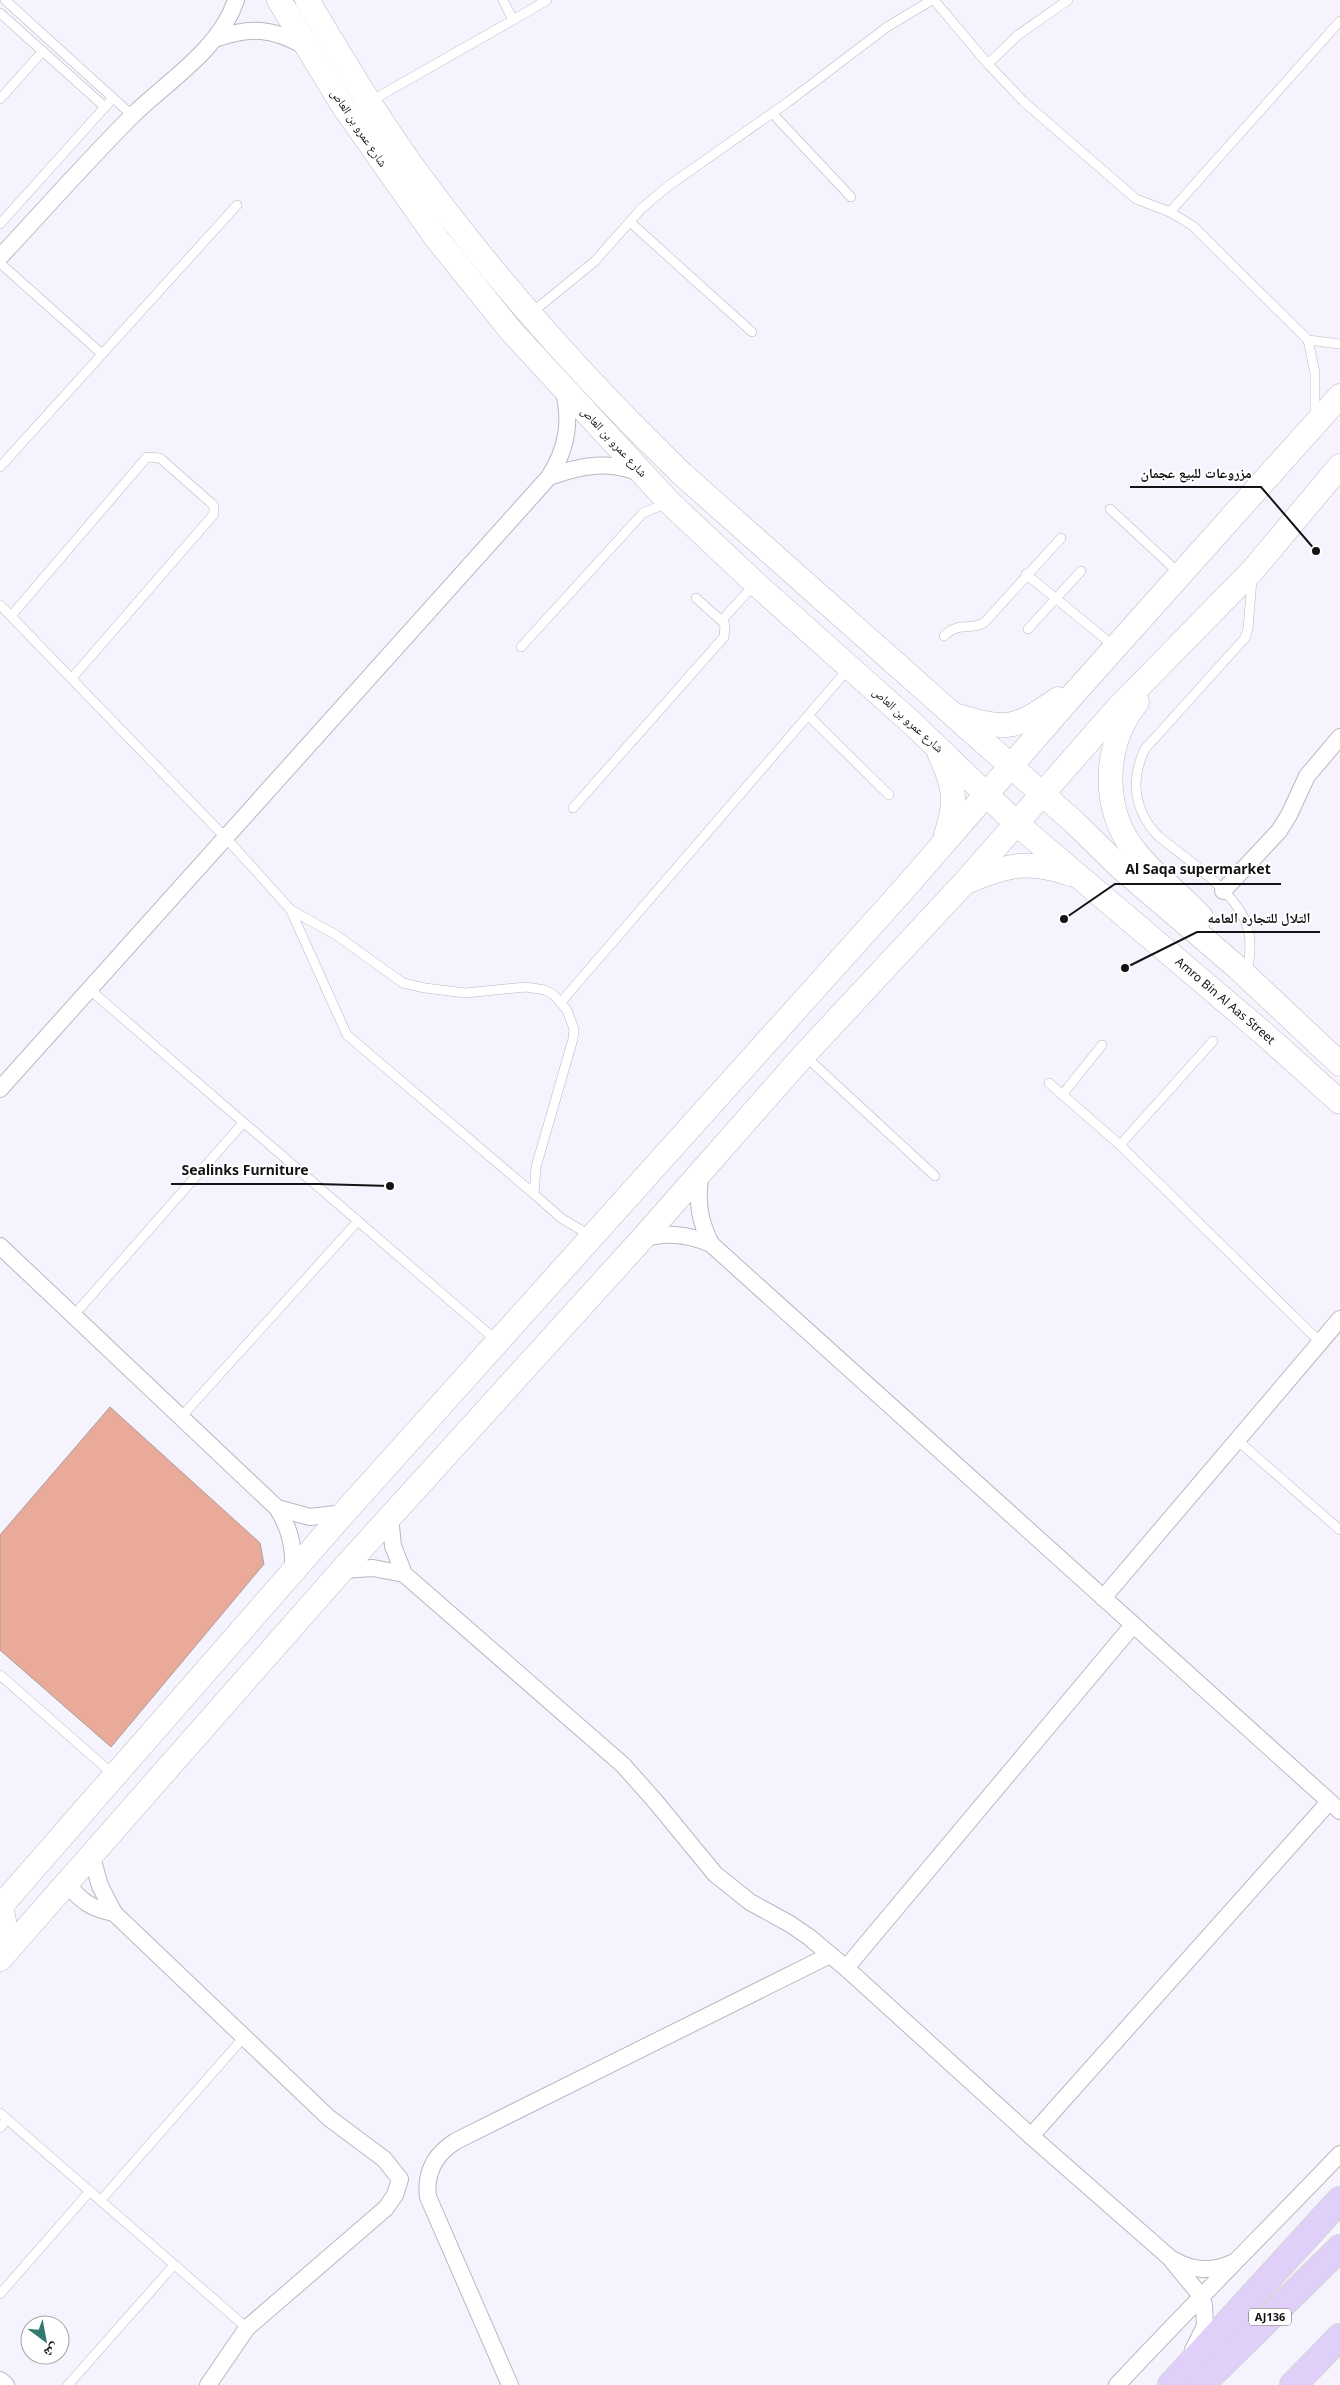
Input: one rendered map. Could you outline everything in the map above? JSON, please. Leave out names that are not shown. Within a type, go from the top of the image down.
[{"type":"main road","name":"شارع عمرو بن العاص","points":[[279,0],[306,47],[385,168],[437,240],[512,332],[669,502],[933,742],[985,795],[1017,824]]},
{"type":"main road","name":"شارع عمرو بن العاص","points":[[306,0],[369,102],[438,200],[530,314],[614,406],[682,474],[1042,794]]},
{"type":"main road","points":[[0,1937],[4,1921],[0,1906],[293,1570],[904,889],[944,840],[1340,396]]},
{"type":"main road","points":[[0,1959],[92,1857],[342,1570],[642,1239],[804,1055],[965,882],[1117,709],[1253,570],[1340,466]]},
{"type":"main road","points":[[1219,606],[1208,625],[1129,712],[1114,747],[1110,785],[1118,822],[1136,854],[1199,916],[1229,960]]},
{"type":"main road","points":[[953,714],[1001,727],[1014,725],[1036,713],[1090,676]]},
{"type":"main road","points":[[933,742],[949,773],[953,792],[952,818],[944,840]]},
{"type":"main road","points":[[1042,794],[1121,868],[1248,977],[1340,1064]]},
{"type":"main road","name":"Amro Bin Al Aas Street","points":[[1017,824],[1262,1032],[1340,1102]]},
{"type":"main road","points":[[965,882],[996,870],[1032,865],[1044,866],[1081,878]]},
{"type":"main road","points":[[68,1884],[66,1875],[67,1857],[71,1848],[108,1800],[115,1776]]},
{"type":"main road","points":[[1183,2383],[1340,2200]]},
{"type":"main road","name":"AJ136","points":[[1183,2383],[1340,2248]]},
{"type":"main road","points":[[1293,2385],[1340,2337]]},
{"type":"street","points":[[3,249],[133,116],[215,40],[236,0]]},
{"type":"street","points":[[215,40],[233,32],[252,30],[271,32],[289,37],[306,47]]},
{"type":"street","points":[[0,1089],[549,477],[558,464],[567,434],[567,403],[563,388]]},
{"type":"street","points":[[549,477],[588,466],[609,465],[629,468],[645,476]]},
{"type":"street","points":[[1223,891],[1279,831],[1289,815],[1307,776],[1340,737]]},
{"type":"street","points":[[701,1170],[698,1189],[698,1209],[703,1227],[711,1244]]},
{"type":"street","points":[[642,1239],[660,1234],[677,1234],[695,1237],[711,1244],[1335,1807],[1031,2136]]},
{"type":"street","points":[[0,1246],[277,1508],[284,1519],[293,1544],[293,1570]]},
{"type":"street","points":[[1103,1598],[1340,1319]]},
{"type":"street","points":[[277,1508],[310,1517],[344,1513]]},
{"type":"street","points":[[390,1517],[393,1546],[404,1574],[623,1765],[656,1801],[715,1874],[750,1902],[790,1924],[846,1968],[1031,2136],[1169,2257],[1201,2296],[1204,2305],[1205,2326],[1183,2383]]},
{"type":"street","points":[[342,1570],[373,1568],[404,1574]]},
{"type":"street","points":[[846,1968],[1133,1625]]},
{"type":"street","points":[[92,1857],[100,1886],[114,1914],[329,2118],[384,2159],[400,2179]]},
{"type":"street","points":[[68,1884],[81,1900],[90,1906],[114,1914]]},
{"type":"street","points":[[510,2385],[428,2197],[432,2164],[438,2155],[456,2142],[830,1955]]},
{"type":"street","points":[[1117,2385],[1340,2154]]},
{"type":"street","points":[[400,2179],[429,2178]]},
{"type":"street","points":[[208,2385],[247,2328],[386,2208],[395,2195],[400,2179]]},
{"type":"street","points":[[1169,2257],[1196,2269],[1211,2270],[1225,2267],[1238,2260]]},
{"type":"street","points":[[0,2380],[6,2385]]},
{"type":"lane","points":[[503,0],[513,20]]},
{"type":"lane","points":[[369,102],[547,0]]},
{"type":"lane","points":[[530,314],[595,262],[630,222],[668,187],[772,113],[887,27],[933,0],[1022,101],[1123,189],[1147,204],[1170,212],[1192,226],[1308,340],[1314,373],[1314,425]]},
{"type":"lane","points":[[988,64],[1018,35],[1068,0]]},
{"type":"lane","points":[[8,1],[133,116]]},
{"type":"lane","points":[[0,12],[105,107]]},
{"type":"lane","points":[[1170,212],[1340,21]]},
{"type":"lane","points":[[0,99],[43,51]]},
{"type":"lane","points":[[0,224],[113,98]]},
{"type":"lane","points":[[772,113],[852,197]]},
{"type":"lane","points":[[0,468],[237,205]]},
{"type":"lane","points":[[630,222],[752,332]]},
{"type":"lane","points":[[0,263],[102,354]]},
{"type":"lane","points":[[1308,340],[1340,344]]},
{"type":"lane","points":[[11,616],[147,457],[160,458],[214,506],[214,514],[72,678]]},
{"type":"lane","points":[[521,647],[643,513],[669,502]]},
{"type":"lane","points":[[1110,509],[1181,574]]},
{"type":"lane","points":[[944,636],[958,626],[977,626],[984,623],[1026,574],[1061,538]]},
{"type":"lane","points":[[1248,977],[1250,941],[1248,930],[1239,908],[1223,891],[1148,826],[1137,801],[1136,774],[1139,761],[1154,738],[1240,646],[1245,638],[1248,629],[1253,570]]},
{"type":"lane","points":[[1028,629],[1081,571]]},
{"type":"lane","points":[[1026,574],[1116,647]]},
{"type":"lane","points":[[722,620],[756,583]]},
{"type":"lane","points":[[573,808],[724,637],[726,628],[722,620],[696,598]]},
{"type":"lane","points":[[0,605],[225,837],[291,910],[347,1035],[561,1218],[592,1236]]},
{"type":"lane","points":[[561,1002],[850,668]]},
{"type":"lane","points":[[809,716],[889,794]]},
{"type":"lane","points":[[291,910],[336,935],[403,983],[465,993],[536,988],[545,990],[561,1002],[571,1019],[574,1039],[536,1168],[534,1194]]},
{"type":"lane","points":[[89,989],[497,1341]]},
{"type":"lane","points":[[1120,1145],[1213,1041]]},
{"type":"lane","points":[[1062,1095],[1102,1045]]},
{"type":"lane","points":[[804,1055],[936,1176]]},
{"type":"lane","points":[[1049,1083],[1120,1145],[1320,1342]]},
{"type":"lane","points":[[73,1316],[244,1123]]},
{"type":"lane","points":[[181,1418],[358,1221]]},
{"type":"lane","points":[[1237,1440],[1340,1530]]},
{"type":"lane","points":[[0,1675],[115,1776]]},
{"type":"lane","points":[[101,2200],[244,2037]]},
{"type":"lane","points":[[0,2128],[4,2116],[247,2328]]},
{"type":"lane","points":[[0,2294],[90,2192]]},
{"type":"lane","points":[[68,2385],[174,2265]]},
{"type":"building","points":[[110,1407],[260,1543],[264,1564],[111,1747],[0,1650],[0,1535]]},
{"type":"place","name":"مزروعات للبيع عجمان","points":[[1316,551]]},
{"type":"place","name":"Al Saqa supermarket","points":[[1064,919]]},
{"type":"place","name":"التلال للتجاره العامه","points":[[1125,968]]},
{"type":"place","name":"Sealinks Furniture","points":[[390,1186]]}]
